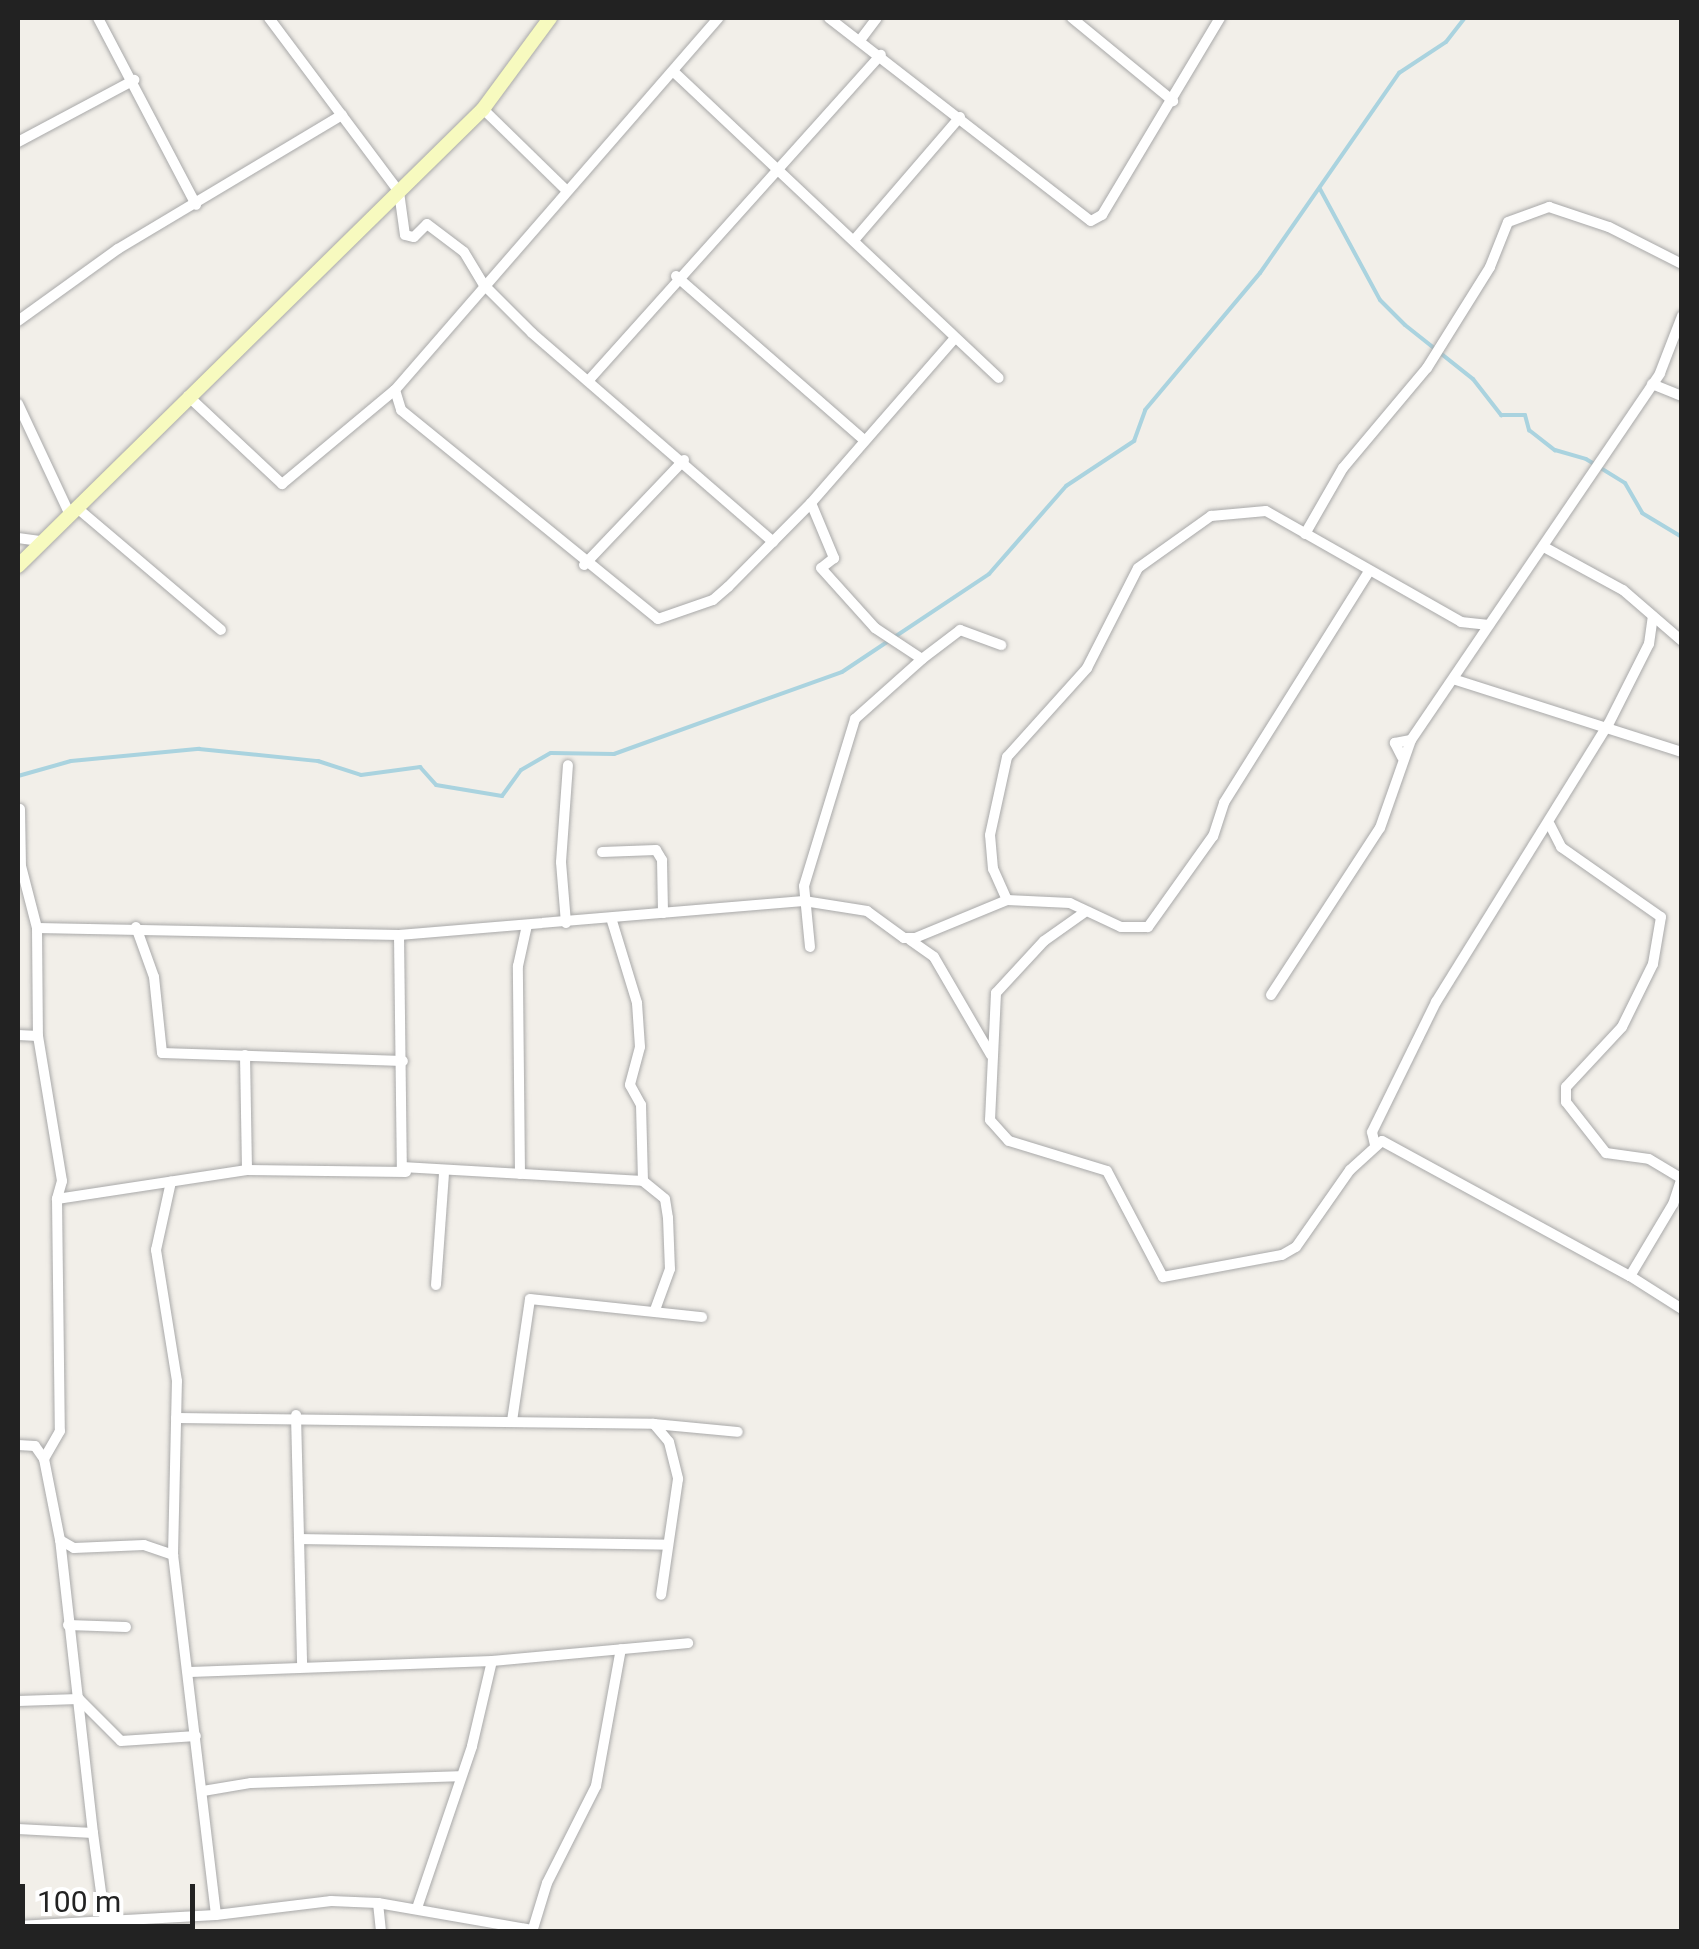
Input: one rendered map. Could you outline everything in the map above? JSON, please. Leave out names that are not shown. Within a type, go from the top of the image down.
[{"type":"main road","points":[[18,566],[483,109],[550,18]]},
{"type":"street","points":[[98,18],[134,80],[196,205]]},
{"type":"street","points":[[188,396],[282,484],[395,390],[718,18]]},
{"type":"street","points":[[830,18],[1092,221],[1102,215],[1220,18]]},
{"type":"street","points":[[861,39],[877,18]]},
{"type":"street","points":[[1072,18],[1173,101]]},
{"type":"street","points":[[274,19],[399,192],[405,234],[414,237],[418,226],[435,228],[464,252],[484,285],[772,542]]},
{"type":"street","points":[[589,380],[676,276],[880,55]]},
{"type":"street","points":[[674,72],[856,239],[953,340],[1000,378]]},
{"type":"street","points":[[18,142],[134,80]]},
{"type":"street","points":[[483,109],[566,190]]},
{"type":"street","points":[[18,321],[100,260],[342,115]]},
{"type":"street","points":[[856,239],[960,117]]},
{"type":"street","points":[[1305,534],[1343,468],[1427,368],[1490,267],[1508,222],[1549,207],[1610,227],[1682,264]]},
{"type":"street","points":[[676,276],[863,440]]},
{"type":"street","points":[[1271,995],[1386,817],[1399,789],[1402,758],[1411,740],[1456,680],[1488,625],[1652,384],[1682,316]]},
{"type":"street","points":[[395,390],[401,410],[584,564],[658,620],[713,600],[811,504],[953,340]]},
{"type":"street","points":[[1652,384],[1682,396]]},
{"type":"street","points":[[18,404],[72,510],[221,630]]},
{"type":"street","points":[[584,564],[684,460]]},
{"type":"street","points":[[811,504],[834,558],[821,568],[826,575],[856,612],[922,659]]},
{"type":"street","points":[[1007,900],[993,869],[990,836],[1003,766],[1087,668],[1138,568],[1221,511],[1266,511],[1368,573],[1460,622],[1488,625]]},
{"type":"street","points":[[18,538],[40,541]]},
{"type":"street","points":[[1544,547],[1623,590],[1682,641]]},
{"type":"street","points":[[904,938],[935,934],[1007,900],[1070,903],[1121,927],[1148,927],[1171,900],[1368,573]]},
{"type":"street","points":[[1375,1144],[1372,1132],[1436,1002],[1550,825],[1608,724],[1650,644],[1653,616]]},
{"type":"street","points":[[810,946],[804,901],[812,854],[855,719],[960,630],[1001,645]]},
{"type":"street","points":[[1456,680],[1608,724],[1682,752]]},
{"type":"street","points":[[566,923],[561,862],[568,764]]},
{"type":"street","points":[[20,809],[22,866],[36,928],[38,1036],[54,1102],[62,1181],[57,1198],[60,1431],[42,1451]]},
{"type":"street","points":[[1550,825],[1561,847],[1662,917],[1653,964],[1622,1027],[1566,1088],[1566,1102],[1606,1153],[1648,1159],[1681,1177],[1630,1276]]},
{"type":"street","points":[[602,852],[656,850],[662,860],[663,913]]},
{"type":"street","points":[[36,928],[399,935],[612,921],[804,901],[866,912],[934,957],[992,1056]]},
{"type":"street","points":[[1086,912],[1044,941],[996,993],[990,1120],[1009,1140],[1108,1171],[1163,1278],[1282,1256],[1296,1247],[1375,1144]]},
{"type":"street","points":[[612,921],[637,1003],[640,1048],[630,1085],[640,1105],[643,1181]]},
{"type":"street","points":[[520,1174],[518,966],[527,925]]},
{"type":"street","points":[[136,927],[154,977],[162,1053],[403,1061]]},
{"type":"street","points":[[399,935],[406,1172]]},
{"type":"street","points":[[18,1035],[38,1036]]},
{"type":"street","points":[[244,1055],[247,1170]]},
{"type":"street","points":[[1375,1144],[1388,1144],[1630,1276],[1682,1309]]},
{"type":"street","points":[[57,1198],[247,1170],[520,1174],[643,1181],[665,1198],[668,1218],[670,1269],[655,1310]]},
{"type":"street","points":[[436,1285],[444,1174]]},
{"type":"street","points":[[171,1182],[156,1267],[174,1356],[173,1555],[190,1672],[216,1915]]},
{"type":"street","points":[[512,1421],[530,1299],[702,1317]]},
{"type":"street","points":[[176,1418],[296,1416],[654,1424],[738,1432]]},
{"type":"street","points":[[296,1416],[302,1539],[302,1664]]},
{"type":"street","points":[[654,1424],[669,1442],[678,1479],[661,1595]]},
{"type":"street","points":[[18,1445],[42,1451]]},
{"type":"street","points":[[42,1451],[60,1540],[104,1922]]},
{"type":"street","points":[[302,1539],[667,1544]]},
{"type":"street","points":[[60,1540],[74,1548],[144,1545],[173,1555]]},
{"type":"street","points":[[68,1625],[126,1627]]},
{"type":"street","points":[[190,1672],[302,1664],[492,1662],[688,1644]]},
{"type":"street","points":[[18,1926],[216,1915],[331,1901],[417,1908],[532,1931],[560,1855],[596,1786],[621,1649]]},
{"type":"street","points":[[417,1908],[458,1776],[472,1746],[492,1662]]},
{"type":"street","points":[[18,1701],[79,1699],[121,1741],[196,1736]]},
{"type":"street","points":[[203,1791],[250,1783],[458,1776]]},
{"type":"street","points":[[18,1830],[93,1834]]},
{"type":"street","points":[[378,1903],[381,1932]]},
{"type":"waterway","points":[[18,776],[71,761],[199,749],[318,761],[361,775],[420,767],[436,785],[502,796],[521,770],[551,753],[614,754],[842,672],[989,574],[1066,486],[1134,441],[1145,410],[1260,273],[1399,73],[1446,42],[1465,18]]},
{"type":"waterway","points":[[1320,189],[1380,300],[1405,325],[1473,379],[1501,415],[1525,415],[1529,430],[1555,450],[1586,459],[1625,483],[1642,513],[1682,537]]}]
